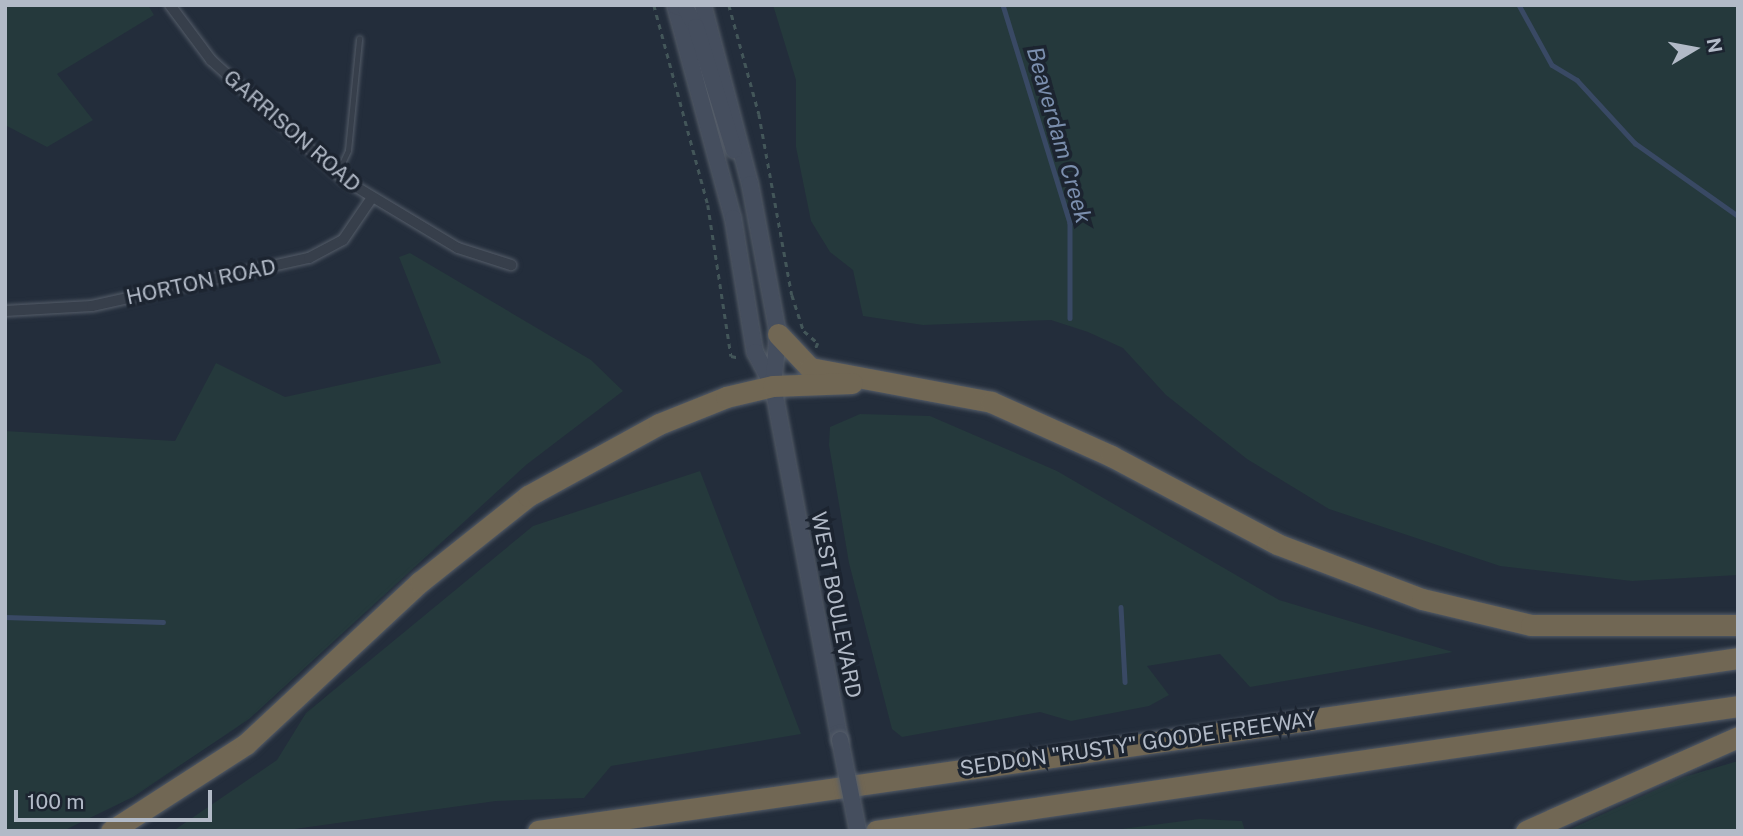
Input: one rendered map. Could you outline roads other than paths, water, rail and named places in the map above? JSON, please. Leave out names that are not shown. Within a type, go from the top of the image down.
[{"type":"highway","points":[[778,334],[810,368],[862,382],[991,402],[1099,450],[1277,544],[1422,599],[1531,625],[1738,625]]},
{"type":"highway","points":[[111,831],[246,744],[420,582],[528,496],[659,424],[773,386],[810,390],[862,382]]},
{"type":"highway","name":"SEDDON \"RUSTY\" GOODE FREEWAY","points":[[538,831],[1738,658]]},
{"type":"highway","points":[[876,831],[1738,706]]},
{"type":"highway","points":[[1526,831],[1738,737]]},
{"type":"street","name":"GARRISON ROAD","points":[[170,5],[211,60],[337,174],[371,199],[458,248],[511,265]]},
{"type":"street","name":"WEST BOULEVARD","points":[[703,5],[750,184],[778,334],[773,386],[858,831]]},
{"type":"street","name":"WEST BOULEVARD","points":[[676,6],[733,218],[755,352],[773,386]]},
{"type":"street","points":[[676,6],[686,9],[696,27],[724,131],[750,184]]},
{"type":"street","name":"HORTON ROAD","points":[[5,311],[92,306],[309,258],[342,240],[371,199]]},
{"type":"lane","points":[[337,174],[348,150],[359,39]]},
{"type":"waterway","name":"Beaverdam Creek","points":[[1003,5],[1070,223],[1070,318]]},
{"type":"waterway","points":[[1519,5],[1552,65],[1577,80],[1635,143],[1738,216]]},
{"type":"waterway","name":"Beaverdam Creek","points":[[1121,607],[1125,682]]},
{"type":"waterway","points":[[5,617],[163,622]]}]
